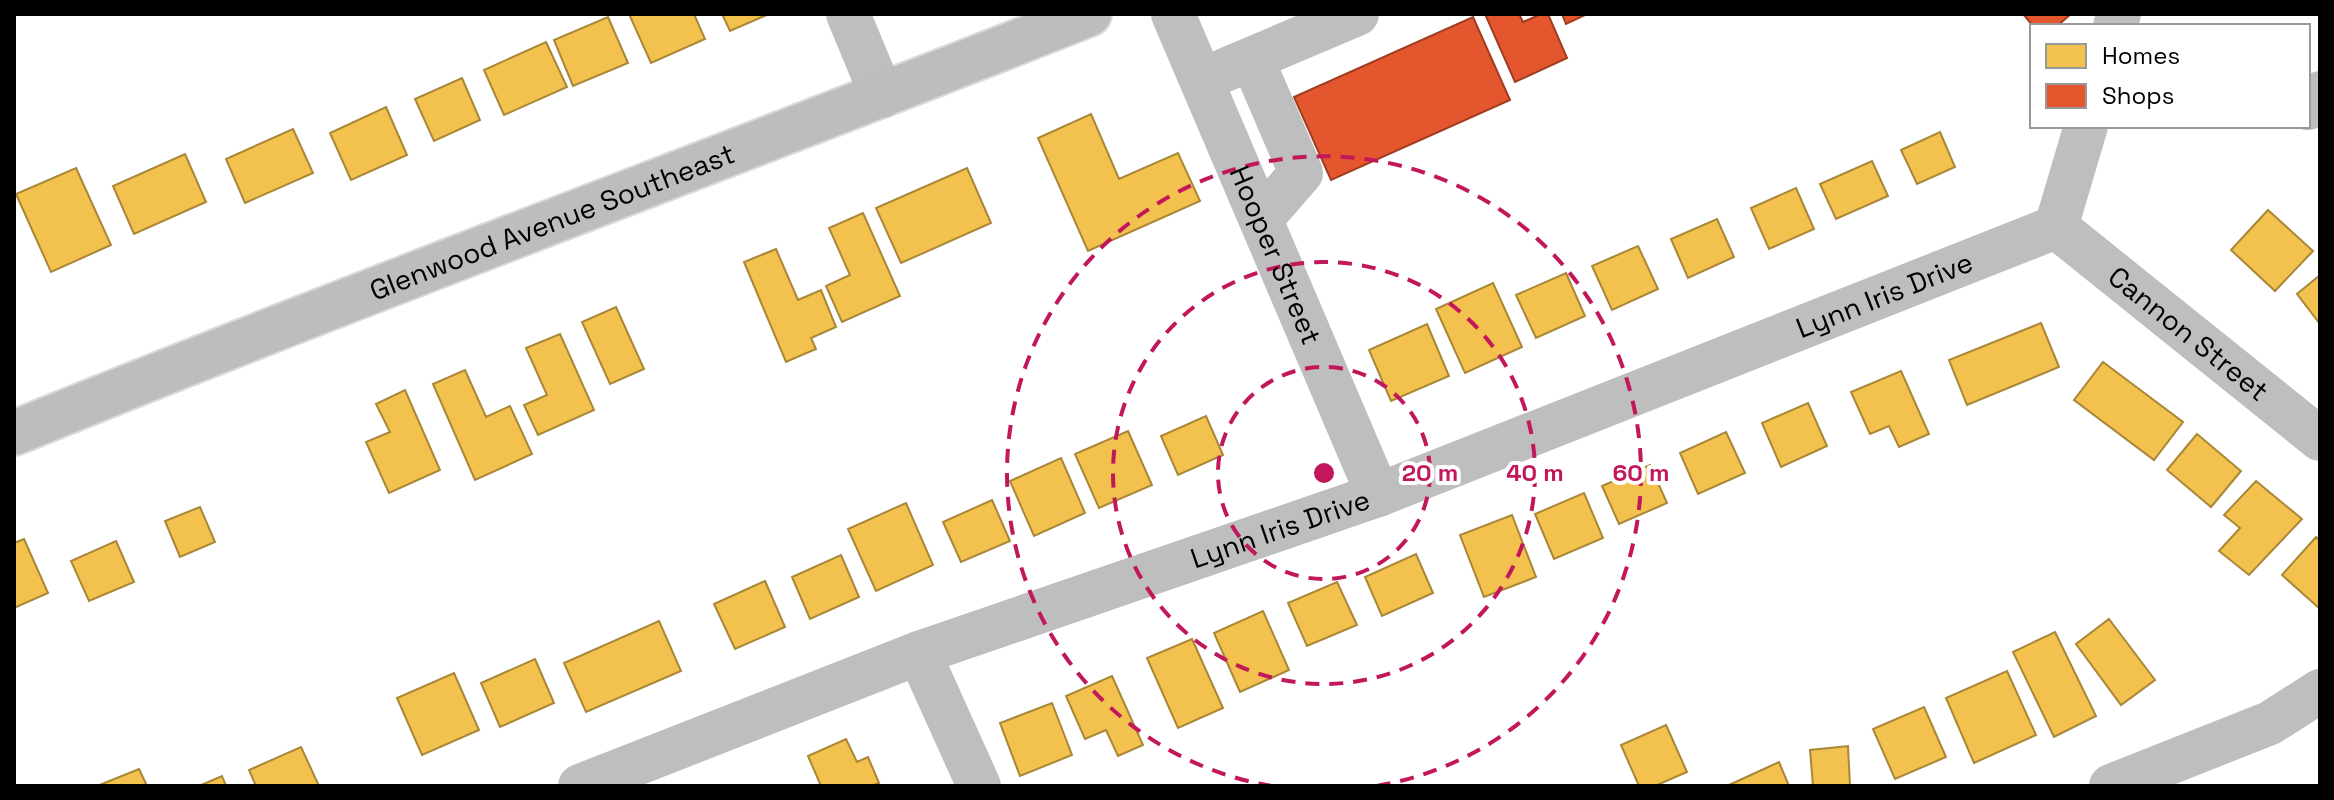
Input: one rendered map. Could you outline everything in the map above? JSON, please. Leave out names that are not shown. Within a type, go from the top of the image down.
[{"type":"main road","name":"Glenwood Avenue Southeast","points":[[14,433],[198,358],[1089,14]]},
{"type":"street","points":[[848,14],[882,96]]},
{"type":"street","name":"Hooper Street","points":[[1173,14],[1378,495]]},
{"type":"street","points":[[1201,81],[1357,14]]},
{"type":"street","points":[[1252,59],[1301,173],[1261,219]]},
{"type":"street","points":[[2056,227],[2085,128]]},
{"type":"street","name":"Cannon Street","points":[[2056,227],[2162,290],[2320,439]]},
{"type":"street","name":"Lynn Iris Drive","points":[[580,786],[919,653],[1378,495],[2056,227]]},
{"type":"street","points":[[919,653],[979,786]]},
{"type":"street","points":[[2111,786],[2270,723],[2320,691]]},
{"type":"building: Homes","points":[[629,14],[694,14],[705,39],[651,63]]},
{"type":"building: Homes","points":[[722,14],[769,14],[730,31]]},
{"type":"building: Homes","points":[[608,17],[628,63],[573,86],[554,40]]},
{"type":"building: Homes","points":[[546,42],[567,87],[504,115],[484,70]]},
{"type":"building: Homes","points":[[462,78],[480,120],[434,141],[415,99]]},
{"type":"building: Homes","points":[[386,107],[407,155],[351,180],[330,133]]},
{"type":"building: Homes","points":[[1091,114],[1119,179],[1178,153],[1200,201],[1088,251],[1038,138]]},
{"type":"building: Homes","points":[[293,129],[313,173],[245,203],[226,159]]},
{"type":"building: Homes","points":[[1940,132],[1955,167],[1917,184],[1901,150]]},
{"type":"building: Homes","points":[[185,154],[206,202],[134,234],[113,186]]},
{"type":"building: Homes","points":[[1872,161],[1888,196],[1836,219],[1820,184]]},
{"type":"building: Homes","points":[[76,168],[111,245],[51,272],[16,194]]},
{"type":"building: Homes","points":[[967,168],[991,223],[901,263],[876,208]]},
{"type":"building: Homes","points":[[1796,188],[1814,229],[1769,249],[1751,208]]},
{"type":"building: Homes","points":[[2268,210],[2313,251],[2275,291],[2231,250]]},
{"type":"building: Homes","points":[[863,213],[900,296],[842,322],[826,286],[850,275],[829,228]]},
{"type":"building: Homes","points":[[1717,219],[1734,257],[1688,278],[1671,239]]},
{"type":"building: Homes","points":[[1638,246],[1658,289],[1612,310],[1592,266]]},
{"type":"building: Homes","points":[[776,249],[798,300],[821,290],[836,327],[811,338],[816,349],[786,362],[744,262]]},
{"type":"building: Homes","points":[[1566,273],[1585,316],[1536,338],[1516,295]]},
{"type":"building: Homes","points":[[2320,275],[2320,324],[2297,294]]},
{"type":"building: Homes","points":[[1493,283],[1522,347],[1465,373],[1436,309]]},
{"type":"building: Homes","points":[[616,307],[644,369],[610,384],[582,322]]},
{"type":"building: Homes","points":[[2041,323],[2059,367],[1967,405],[1949,360]]},
{"type":"building: Homes","points":[[1427,324],[1449,376],[1391,401],[1369,350]]},
{"type":"building: Homes","points":[[560,334],[594,410],[538,435],[524,405],[547,395],[526,348]]},
{"type":"building: Homes","points":[[2103,362],[2183,422],[2154,460],[2074,400]]},
{"type":"building: Homes","points":[[465,370],[486,417],[510,406],[532,454],[475,480],[433,384]]},
{"type":"building: Homes","points":[[1901,371],[1929,434],[1899,447],[1889,426],[1870,434],[1851,392]]},
{"type":"building: Homes","points":[[405,390],[440,470],[389,493],[366,442],[390,432],[376,404]]},
{"type":"building: Homes","points":[[1808,403],[1827,446],[1781,467],[1762,423]]},
{"type":"building: Homes","points":[[1206,416],[1223,455],[1178,475],[1161,436]]},
{"type":"building: Homes","points":[[1128,431],[1152,485],[1099,508],[1075,454]]},
{"type":"building: Homes","points":[[1726,432],[1745,473],[1698,494],[1680,453]]},
{"type":"building: Homes","points":[[2197,434],[2241,471],[2211,507],[2167,470]]},
{"type":"building: Homes","points":[[1061,458],[1085,513],[1034,536],[1010,481]]},
{"type":"building: Homes","points":[[1650,465],[1667,503],[1619,524],[1602,486]]},
{"type":"building: Homes","points":[[2256,481],[2302,519],[2249,575],[2219,551],[2240,528],[2224,515]]},
{"type":"building: Homes","points":[[1584,493],[1603,538],[1554,559],[1535,514]]},
{"type":"building: Homes","points":[[992,500],[1010,541],[961,562],[943,522]]},
{"type":"building: Homes","points":[[906,503],[933,565],[876,591],[848,529]]},
{"type":"building: Homes","points":[[200,507],[215,542],[180,557],[165,521]]},
{"type":"building: Homes","points":[[1512,515],[1536,577],[1484,597],[1460,535]]},
{"type":"building: Homes","points":[[2316,537],[2320,541],[2320,609],[2282,575]]},
{"type":"building: Homes","points":[[24,539],[48,593],[14,608],[14,543]]},
{"type":"building: Homes","points":[[116,541],[134,582],[89,601],[71,561]]},
{"type":"building: Homes","points":[[1416,554],[1433,593],[1382,616],[1365,577]]},
{"type":"building: Homes","points":[[841,555],[859,597],[810,619],[792,577]]},
{"type":"building: Homes","points":[[765,581],[785,627],[735,649],[714,604]]},
{"type":"building: Homes","points":[[1337,582],[1357,625],[1307,646],[1288,603]]},
{"type":"building: Homes","points":[[1263,611],[1289,670],[1240,692],[1214,633]]},
{"type":"building: Homes","points":[[2109,619],[2155,680],[2121,705],[2076,644]]},
{"type":"building: Homes","points":[[659,621],[681,671],[586,712],[564,663]]},
{"type":"building: Homes","points":[[2055,632],[2096,716],[2054,737],[2013,652]]},
{"type":"building: Homes","points":[[1192,639],[1223,708],[1178,728],[1147,658]]},
{"type":"building: Homes","points":[[535,659],[554,703],[500,727],[481,683]]},
{"type":"building: Homes","points":[[2007,671],[2036,735],[1974,763],[1946,698]]},
{"type":"building: Homes","points":[[454,673],[479,730],[422,755],[397,698]]},
{"type":"building: Homes","points":[[1112,676],[1143,745],[1118,756],[1106,730],[1085,739],[1066,696]]},
{"type":"building: Homes","points":[[1052,703],[1072,755],[1020,776],[1000,723]]},
{"type":"building: Homes","points":[[1924,707],[1946,757],[1895,779],[1873,729]]},
{"type":"building: Homes","points":[[1666,725],[1687,772],[1655,786],[1639,786],[1621,745]]},
{"type":"building: Homes","points":[[846,739],[857,762],[868,757],[879,783],[871,786],[821,786],[808,756]]},
{"type":"building: Homes","points":[[1848,746],[1850,786],[1813,786],[1810,750]]},
{"type":"building: Homes","points":[[301,747],[319,786],[256,786],[249,770]]},
{"type":"building: Homes","points":[[1779,762],[1789,786],[1729,786],[1729,785]]},
{"type":"building: Homes","points":[[139,769],[147,786],[97,786]]},
{"type":"building: Homes","points":[[222,776],[226,786],[199,786]]},
{"type":"building: Shops","points":[[1485,14],[1519,14],[1523,22],[1548,14],[1567,58],[1515,82]]},
{"type":"building: Shops","points":[[1562,14],[1587,14],[1566,24]]},
{"type":"building: Shops","points":[[2023,14],[2071,14],[2059,24],[2031,24]]},
{"type":"building: Shops","points":[[1473,17],[1510,100],[1331,180],[1294,97]]}]
